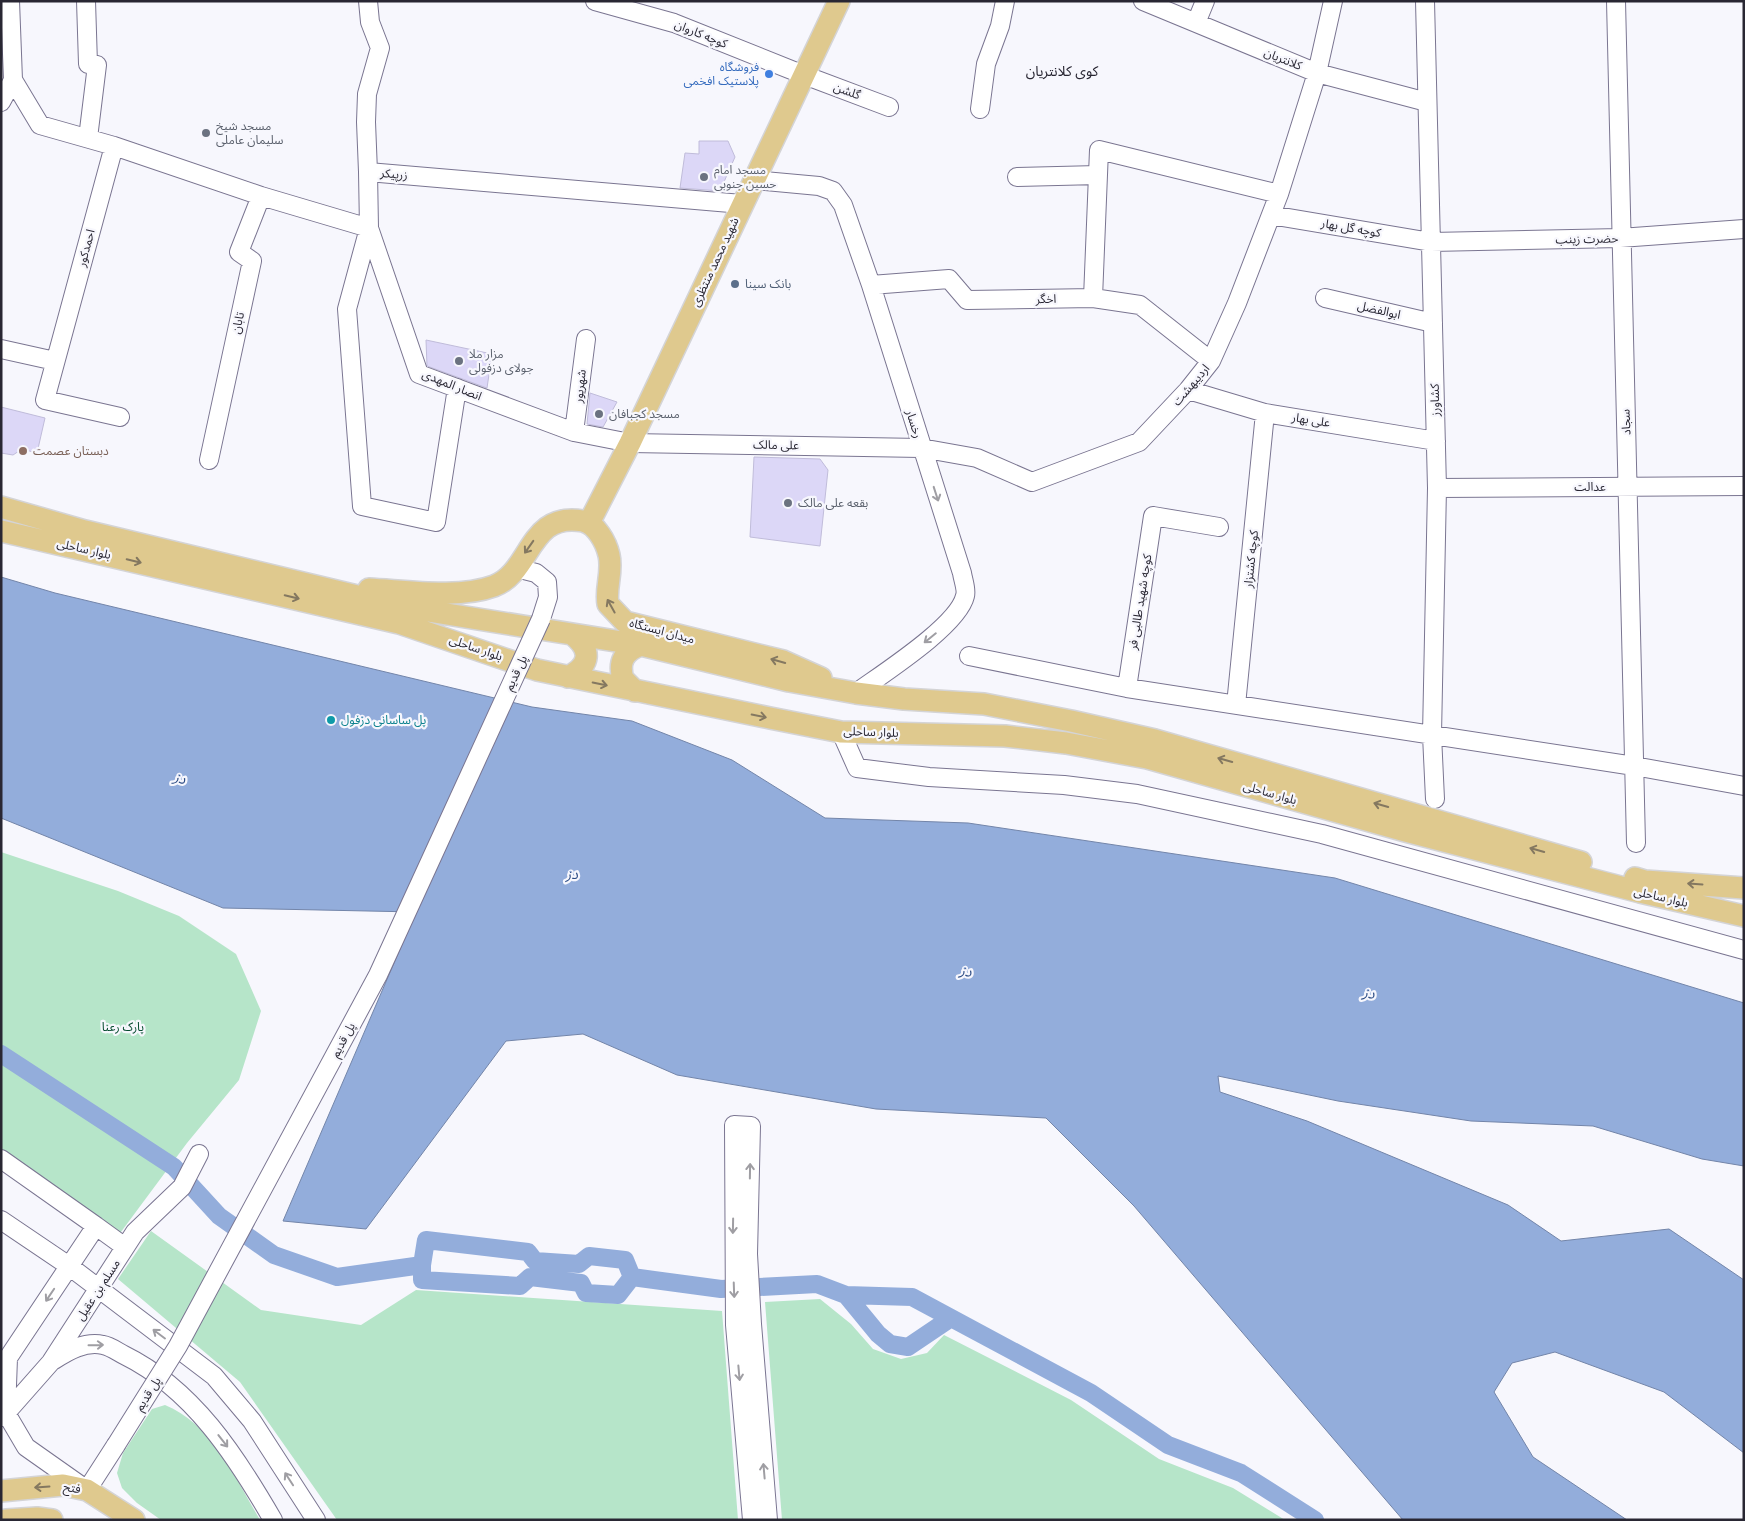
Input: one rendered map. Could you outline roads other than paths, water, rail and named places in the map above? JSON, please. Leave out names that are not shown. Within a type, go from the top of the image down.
[{"type":"main road","name":"شهید محمد منتظری","points":[[589,523],[630,443],[840,1]]},
{"type":"main road","name":"بلوار ساحلی","points":[[1,507],[85,531],[403,607],[641,645],[789,681],[856,693],[904,699],[984,704],[1155,740],[1645,881],[1744,888]]},
{"type":"main road","points":[[326,588],[472,592],[496,585],[516,568],[539,534],[556,522],[573,520],[589,523]]},
{"type":"main road","name":"میدان ایستگاه","points":[[589,523],[602,537],[610,556],[608,604],[625,622],[783,661],[856,693]]},
{"type":"main road","name":"بلوار ساحلی","points":[[1,531],[399,623],[537,670],[841,732],[1005,736],[1066,743],[1147,758],[1405,832],[1640,892],[1744,916]]},
{"type":"main road","points":[[568,677],[581,670],[587,657],[583,643],[572,634]]},
{"type":"main road","points":[[636,691],[623,679],[622,662],[626,654],[641,645]]},
{"type":"main road","points":[[983,735],[991,726],[992,720],[989,708],[984,704]]},
{"type":"main road","name":"فتح","points":[[1,1492],[63,1486],[87,1490],[134,1520]]},
{"type":"main road","points":[[6,1520],[37,1518],[52,1520]]},
{"type":"street","points":[[10,1],[13,80],[40,124],[114,146],[261,196],[370,228],[347,309],[362,506],[436,522],[457,388]]},
{"type":"street","points":[[86,1],[88,64],[98,65],[88,138]]},
{"type":"street","points":[[368,1],[370,22],[380,48],[368,94],[366,122],[368,172]]},
{"type":"street","name":"کوچه کاروان","points":[[595,1],[674,22],[804,76]]},
{"type":"street","points":[[980,109],[986,64],[1000,26],[1005,1]]},
{"type":"street","name":"کلانتریان","points":[[1143,1],[1317,73],[1427,102]]},
{"type":"street","points":[[1196,23],[1205,1]]},
{"type":"street","name":"اردیبهشت","points":[[921,448],[976,458],[1032,482],[1139,442],[1188,390],[1211,361],[1237,303],[1279,194],[1317,73],[1333,1]]},
{"type":"street","name":"کشاورز","points":[[1425,1],[1437,488],[1432,735],[1435,799]]},
{"type":"street","name":"سجاد","points":[[1616,1],[1620,238],[1636,843]]},
{"type":"street","name":"گلشن","points":[[804,76],[889,107]]},
{"type":"street","points":[[1,102],[13,80]]},
{"type":"street","name":"احمدکور","points":[[114,146],[45,400],[120,417]]},
{"type":"street","points":[[1093,298],[1100,150],[1279,194]]},
{"type":"street","name":"زرپیکر","points":[[370,228],[368,172],[742,204]]},
{"type":"street","points":[[1017,177],[1098,175]]},
{"type":"street","name":"رخسار","points":[[754,180],[819,186],[833,191],[843,205],[871,285],[962,573],[966,595],[958,612],[935,634],[856,693]]},
{"type":"street","name":"تابان","points":[[209,460],[252,261],[239,252],[261,196]]},
{"type":"street","name":"کوچه گل بهار","points":[[1271,214],[1430,242]]},
{"type":"street","name":"انصار المهدی","points":[[370,228],[419,374],[574,432],[630,443]]},
{"type":"street","name":"حضرت زینب","points":[[1430,242],[1620,238],[1744,229]]},
{"type":"street","name":"اخگر","points":[[871,285],[949,279],[967,300],[1093,298],[1140,305],[1211,361]]},
{"type":"street","name":"ابوالفضل","points":[[1325,298],[1432,323]]},
{"type":"street","name":"شهریور","points":[[574,432],[586,339]]},
{"type":"street","points":[[1,349],[55,361]]},
{"type":"street","name":"علی بهار","points":[[1188,390],[1265,413],[1436,441]]},
{"type":"street","name":"کوچه کشتزار","points":[[1236,705],[1265,413]]},
{"type":"street","name":"علی مالک","points":[[630,443],[921,448]]},
{"type":"street","name":"عدالت","points":[[1437,488],[1744,486]]},
{"type":"street","name":"کوچه شهید طالبی فر","points":[[1127,688],[1153,516],[1219,527]]},
{"type":"street","name":"پل قدیم","points":[[87,1490],[178,1346],[378,975],[541,619],[548,596],[547,582],[536,573],[516,568]]},
{"type":"street","points":[[969,656],[1127,688],[1634,766],[1744,786]]},
{"type":"street","points":[[841,732],[857,768],[929,777],[1064,785],[1137,794],[1322,834],[1744,950]]},
{"type":"street","points":[[125,1247],[142,1224],[182,1187],[200,1154]]},
{"type":"street","name":"مسلم بن عقیل","points":[[1,1159],[125,1247],[51,1362],[4,1417]]},
{"type":"street","points":[[752,1520],[735,1325],[742,1196],[768,1520]]},
{"type":"street","points":[[1,1220],[69,1266],[214,1376],[252,1421],[316,1520]]},
{"type":"street","points":[[87,1490],[26,1447],[4,1417],[5,1356],[96,1226]]},
{"type":"street","points":[[51,1362],[69,1350],[84,1346],[104,1345],[141,1364],[206,1420],[233,1454],[273,1520]]},
{"type":"water","name":"دز","points":[[1,577],[55,593],[532,707],[632,721],[732,760],[825,818],[968,823],[1335,878],[1744,1003],[1744,1166],[1702,1159],[1593,1126],[1471,1121],[1338,1101],[1218,1076],[1220,1092],[1307,1121],[1508,1205],[1561,1241],[1669,1229],[1744,1280],[1744,1453],[1664,1392],[1555,1352],[1512,1363],[1494,1392],[1533,1457],[1627,1520],[1403,1520],[1134,1206],[1046,1118],[876,1109],[677,1075],[583,1034],[506,1041],[366,1229],[283,1221],[416,912],[223,908],[1,818]]},
{"type":"waterway","points":[[1,1054],[174,1167],[219,1216],[274,1255],[337,1277],[422,1265],[426,1240],[528,1252],[535,1261],[579,1264],[589,1256],[625,1260],[632,1277],[721,1289],[817,1284],[846,1295],[912,1297],[1091,1393],[1168,1445],[1241,1473],[1315,1520]]},
{"type":"waterway","points":[[422,1265],[422,1280],[520,1286],[530,1277],[581,1283],[586,1293],[618,1295],[632,1277]]},
{"type":"waterway","points":[[846,1295],[878,1334],[890,1344],[908,1347],[951,1318]]},
{"type":"place","name":"فروشگاه پلاستیک افخمی","points":[[769,74]]},
{"type":"place","name":"مسجد شیخ سلیمان عاملی","points":[[206,133]]},
{"type":"place","name":"مسجد امام حسین جنوبی","points":[[704,177]]},
{"type":"place","name":"بانک سینا","points":[[735,284]]},
{"type":"place","name":"مزار ملا جولای دزفولی","points":[[459,361]]},
{"type":"place","name":"مسجد کجبافان","points":[[599,414]]},
{"type":"place","name":"دبستان عصمت","points":[[23,451]]},
{"type":"place","name":"بقعه علی مالک","points":[[788,503]]},
{"type":"place","name":"پل ساسانی دزفول","points":[[331,720]]},
{"type":"district","name":"کوی کلانتریان","points":[[1062,71]]},
{"type":"park label","name":"پارک رعنا","points":[[123,1027]]}]
